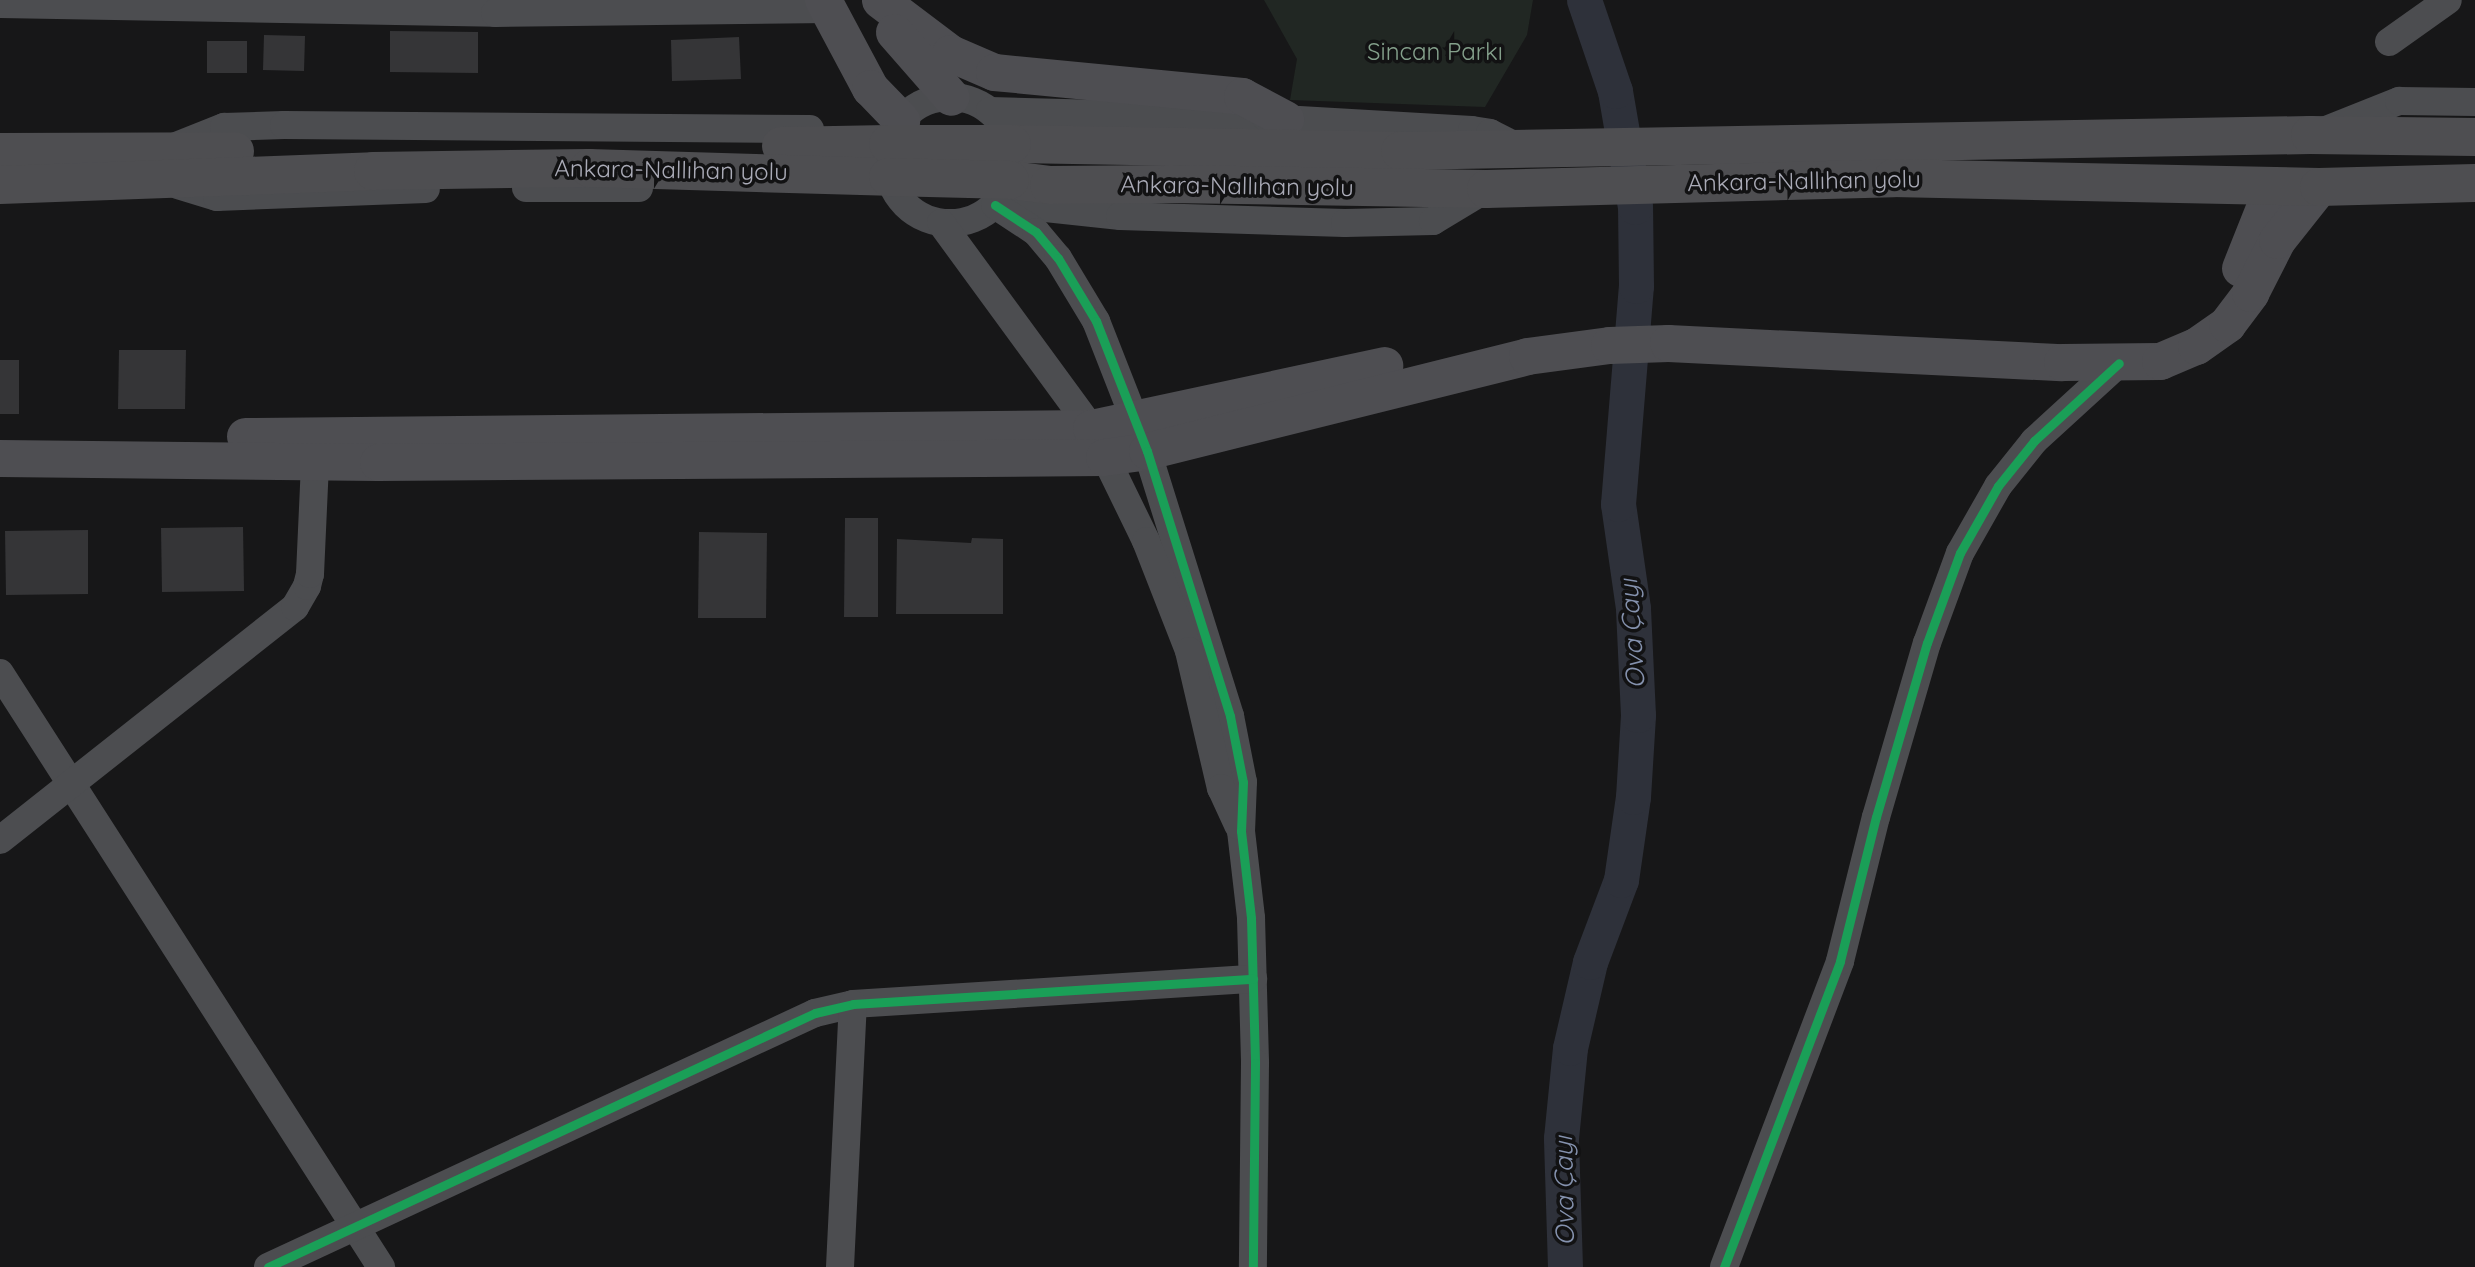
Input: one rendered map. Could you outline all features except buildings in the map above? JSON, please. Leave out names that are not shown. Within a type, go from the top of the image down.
[{"type":"highway","name":"Ankara-Nallıhan yolu","points":[[0,152],[160,166],[373,171],[589,168],[893,153],[1004,183],[1486,189],[1773,163],[2310,135],[2475,137]]},
{"type":"highway","name":"Ankara-Nallıhan yolu","points":[[1004,183],[1050,143],[1400,151],[1525,148],[1773,163],[1893,178],[2319,187],[2475,183]]},
{"type":"highway","points":[[1049,185],[1041,180],[1035,167],[1038,155],[1050,143]]},
{"type":"highway","name":"Ankara-Nallıhan yolu","points":[[0,185],[160,166]]},
{"type":"main road","points":[[868,0],[951,97]]},
{"type":"main road","points":[[880,0],[950,53],[994,72],[1242,96],[1285,119]]},
{"type":"main road","points":[[826,4],[870,88],[893,153]]},
{"type":"main road","points":[[1141,434],[1560,327],[1663,319],[2118,343],[2155,339],[2190,325],[2220,301],[2242,265],[2273,185]]},
{"type":"main road","points":[[0,458],[315,461],[1097,443],[1527,356],[1609,345],[1751,345],[2119,363],[2160,360],[2179,355],[2227,324],[2250,293],[2270,252],[2289,222],[2319,187]]},
{"type":"main road","points":[[0,438],[1097,443]]},
{"type":"street","points":[[2389,42],[2448,0]]},
{"type":"street","points":[[0,4],[48,2],[368,5],[495,13],[826,4]]},
{"type":"street","points":[[951,97],[979,103],[990,111],[1005,128],[1013,161],[1009,183],[1004,183],[965,222],[941,223],[919,216],[893,153],[923,102],[951,97]]},
{"type":"street","points":[[2310,135],[2399,101],[2475,102]]},
{"type":"street","points":[[990,111],[1285,119],[1472,130],[1490,133],[1525,148]]},
{"type":"street","points":[[160,166],[224,127],[272,125],[893,153]]},
{"type":"street","points":[[1004,183],[1120,216],[1345,223],[1433,221],[1486,189]]},
{"type":"street","points":[[1004,183],[1036,232],[1058,258],[1096,321],[1141,434],[1230,716],[1243,782],[1241,831],[1251,918],[1253,1267]]},
{"type":"street","points":[[941,223],[1097,443],[1146,541],[1189,652],[1221,788],[1241,831]]},
{"type":"street","points":[[1724,1267],[1840,961],[1877,817],[1923,657],[1960,553],[1998,486],[2034,441],[2119,363]]},
{"type":"street","points":[[0,840],[295,607],[307,586],[310,574],[315,461]]},
{"type":"street","points":[[0,673],[381,1267]]},
{"type":"street","points":[[268,1267],[815,1013],[853,1004],[1252,979]]},
{"type":"street","points":[[840,1267],[853,1004]]},
{"type":"green space","name":"Sincan Parkı","points":[[1264,0],[1533,0],[1527,35],[1485,107],[1290,100],[1297,59]]},
{"type":"waterway","name":"Ova Çayı","points":[[1565,1267],[1561,1138],[1570,1048],[1590,962],[1621,880],[1633,797],[1638,715],[1633,608],[1618,504],[1636,286],[1635,207],[1615,91],[1584,0]]},
{"type":"cycle path","points":[[995,205],[1036,232],[1058,258],[1096,321],[1147,451],[1230,716],[1243,782],[1241,831],[1251,918],[1255,1063],[1253,1267]]},
{"type":"cycle path","points":[[1724,1267],[1840,961],[1876,817],[1927,643],[1960,553],[1998,486],[2034,441],[2119,363]]},
{"type":"cycle path","points":[[268,1267],[815,1013],[853,1004],[1253,979]]}]
